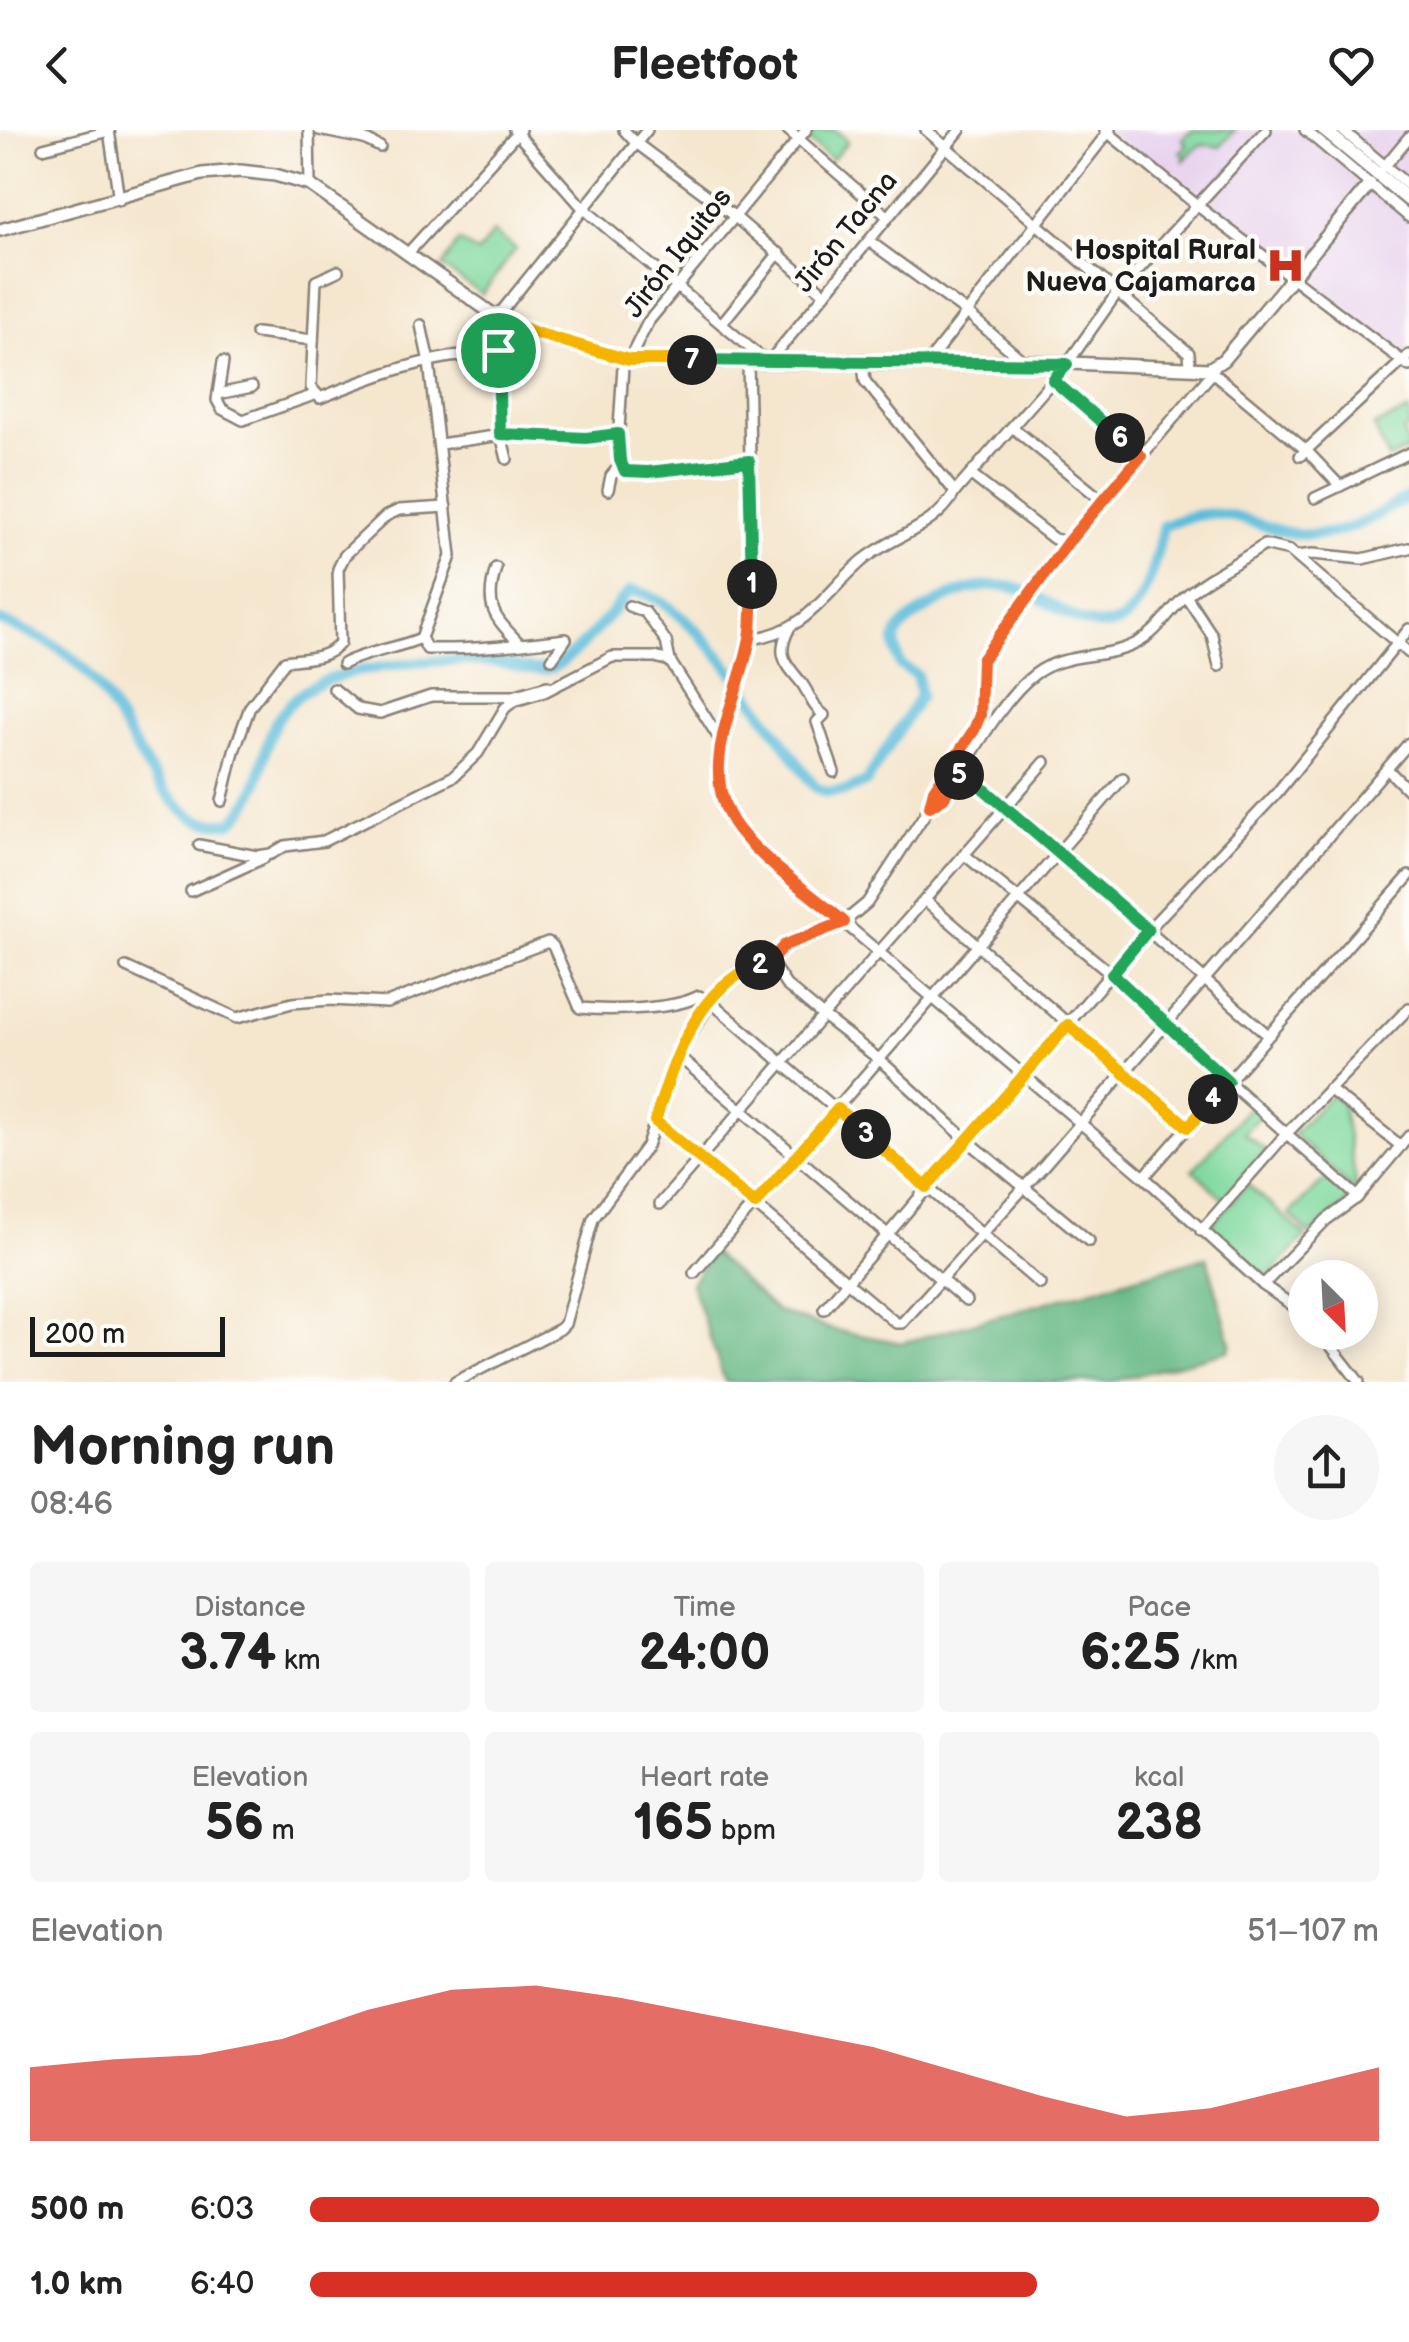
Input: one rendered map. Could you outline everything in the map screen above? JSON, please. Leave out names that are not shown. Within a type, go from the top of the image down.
[{"type":"highway","points":[[1324,130],[1409,200]]},
{"type":"main road","points":[[0,230],[118,200],[176,179],[221,172],[257,173],[310,185],[497,317],[536,333],[629,360],[863,360],[863,364],[1023,361],[1211,370],[1377,175]]},
{"type":"street","points":[[309,130],[310,185]]},
{"type":"street","points":[[319,130],[364,139],[380,147]]},
{"type":"street","points":[[624,130],[825,294]]},
{"type":"street","points":[[506,459],[500,434],[497,317],[647,130]]},
{"type":"street","points":[[788,130],[887,216]]},
{"type":"street","name":"Jirón Iquitos","points":[[621,464],[618,434],[623,366],[648,322],[806,130]]},
{"type":"street","points":[[926,130],[1189,353],[1190,368]]},
{"type":"street","name":"Jirón Tacna","points":[[768,362],[960,130]]},
{"type":"street","points":[[750,639],[774,636],[790,627],[828,599],[864,559],[946,509],[955,492],[1067,364],[1116,294],[1266,130]]},
{"type":"street","points":[[1305,130],[1377,175],[1409,186]]},
{"type":"street","points":[[1342,130],[1409,217]]},
{"type":"street","points":[[42,148],[109,131],[118,200]]},
{"type":"street","points":[[408,253],[517,131],[583,208],[768,362]]},
{"type":"street","points":[[929,362],[1108,131],[1198,207],[1407,361],[1303,453]]},
{"type":"street","points":[[1377,175],[1409,137]]},
{"type":"street","points":[[869,241],[966,311],[1023,361]]},
{"type":"street","points":[[722,324],[778,253]]},
{"type":"street","points":[[319,396],[311,387],[316,281],[338,271]]},
{"type":"street","points":[[344,664],[356,656],[390,650],[421,638],[452,556],[429,362],[421,326]]},
{"type":"street","points":[[256,333],[313,340]]},
{"type":"street","points":[[223,362],[217,400],[222,410],[243,420],[381,374],[498,350]]},
{"type":"street","points":[[748,360],[750,639],[718,763],[719,790],[730,817],[743,836],[1144,1178],[1263,1286],[1288,1303]]},
{"type":"street","points":[[863,364],[864,381],[955,492]]},
{"type":"street","points":[[455,1382],[560,1330],[592,1219],[646,1146],[677,1056],[710,1002],[736,973],[770,961],[785,945],[844,922],[868,904],[974,730],[980,715],[980,666],[1068,542],[1211,370],[1340,486]]},
{"type":"street","points":[[1053,380],[1141,456]]},
{"type":"street","points":[[218,394],[252,387]]},
{"type":"street","points":[[1012,427],[1104,501]]},
{"type":"street","points":[[440,444],[500,434],[586,438],[618,434]]},
{"type":"street","points":[[1315,498],[1409,453]]},
{"type":"street","points":[[608,490],[611,476],[621,464],[625,471],[648,472],[749,461]]},
{"type":"street","points":[[971,475],[1054,540],[1068,542]]},
{"type":"street","points":[[222,800],[250,707],[285,661],[324,655],[340,642],[338,570],[345,554],[386,516],[399,510],[446,507]]},
{"type":"street","points":[[930,806],[943,798],[1013,696],[1033,675],[1064,660],[1137,643],[1154,633],[1186,596],[1264,544],[1294,554],[1362,560],[1409,548]]},
{"type":"street","points":[[1294,554],[1409,653]]},
{"type":"street","points":[[496,568],[492,610],[498,624],[519,643]]},
{"type":"street","points":[[1186,596],[1212,635],[1219,666]]},
{"type":"street","points":[[628,606],[645,612],[666,640],[670,661],[722,743]]},
{"type":"street","points":[[790,627],[783,641],[788,671],[802,682],[814,708],[824,714],[817,722],[834,772]]},
{"type":"street","points":[[824,1309],[1148,930],[1248,826],[1409,629]]},
{"type":"street","points":[[421,638],[428,649],[545,644],[566,638],[552,659]]},
{"type":"street","points":[[191,891],[285,846],[324,840],[454,776],[478,754],[505,708],[559,686],[612,656],[670,661]]},
{"type":"street","points":[[334,689],[358,709],[380,713],[431,696],[513,696],[530,689],[559,686]]},
{"type":"street","points":[[655,1121],[896,1324],[908,1319],[1409,743]]},
{"type":"street","points":[[660,1204],[1045,762]]},
{"type":"street","points":[[1387,769],[1409,791]]},
{"type":"street","points":[[962,770],[1268,1035]]},
{"type":"street","points":[[694,1272],[1122,778]]},
{"type":"street","points":[[198,845],[257,856],[271,854]]},
{"type":"street","points":[[966,856],[1112,974],[1358,1197]]},
{"type":"street","points":[[1144,1178],[1409,876]]},
{"type":"street","points":[[925,900],[1188,1127]]},
{"type":"street","points":[[126,967],[236,1018],[292,1003],[387,1003],[545,941],[554,946],[580,1008],[658,1008],[700,996],[710,1002],[1040,1284]]},
{"type":"street","points":[[770,961],[786,985],[880,1060],[1088,1241]]},
{"type":"street","points":[[1201,1231],[1286,1134],[1409,1008]]},
{"type":"street","points":[[677,1056],[966,1301]]},
{"type":"street","points":[[1329,1089],[1401,1146]]},
{"type":"street","points":[[1263,1286],[1326,1220],[1358,1197],[1409,1136]]},
{"type":"street","points":[[1334,1350],[1359,1382]]},
{"type":"shaded area","points":[[1105,130],[1303,130],[1409,217],[1409,355],[1403,361]]},
{"type":"shaded area","points":[[1343,130],[1409,130],[1409,185]]},
{"type":"green space","points":[[816,130],[835,130],[848,141],[832,160],[808,140]]},
{"type":"green space","points":[[1193,130],[1235,130],[1220,147],[1200,146],[1183,162],[1185,156],[1180,152],[1187,145],[1182,139]]},
{"type":"green space","points":[[493,232],[516,249],[482,294],[442,267],[459,241],[478,253]]},
{"type":"green space","points":[[1409,411],[1409,428],[1403,431],[1409,449],[1388,459],[1374,426]]},
{"type":"green space","points":[[1332,1094],[1342,1103],[1358,1194],[1293,1134]]},
{"type":"green space","points":[[1251,1105],[1261,1114],[1244,1133],[1266,1151],[1224,1200],[1193,1170]]},
{"type":"green space","points":[[1330,1175],[1355,1197],[1310,1234],[1289,1214]]},
{"type":"green space","points":[[1247,1184],[1306,1236],[1263,1282],[1207,1230]]},
{"type":"green space","points":[[712,1252],[776,1311],[834,1330],[902,1343],[1207,1257],[1231,1343],[1228,1351],[1111,1382],[725,1382],[691,1283]]},
{"type":"waterway","points":[[0,621],[53,645],[81,666],[162,787],[193,817],[206,822],[231,823],[246,807],[277,721],[289,704],[308,689],[347,674],[426,662],[495,662],[532,670],[548,669],[584,643],[630,591],[654,598],[707,641],[815,787],[826,792],[845,791],[866,782],[920,696],[917,675],[900,665],[895,639],[904,624],[935,604],[976,588],[1005,586],[1031,594],[1081,621],[1107,625],[1119,622],[1136,606],[1149,580],[1163,526],[1196,515],[1216,514],[1281,531],[1323,534],[1358,524],[1409,497]]},
{"type":"place","name":"Hospital Rural Nueva Cajamarca","points":[[1286,266]]},
{"type":"route","points":[[497,317],[536,333],[629,360],[1067,364],[1053,380],[1141,456],[1068,542],[982,660],[980,715],[934,790],[930,806],[943,798],[962,770],[1148,930],[1112,974],[1228,1081],[1188,1127],[1068,1025],[926,1187],[838,1109],[755,1204],[655,1121],[677,1056],[729,978],[770,961],[785,945],[844,922],[743,836],[719,790],[722,743],[750,639],[749,461],[625,471],[618,434],[586,438],[500,434],[498,350],[497,317]]}]
